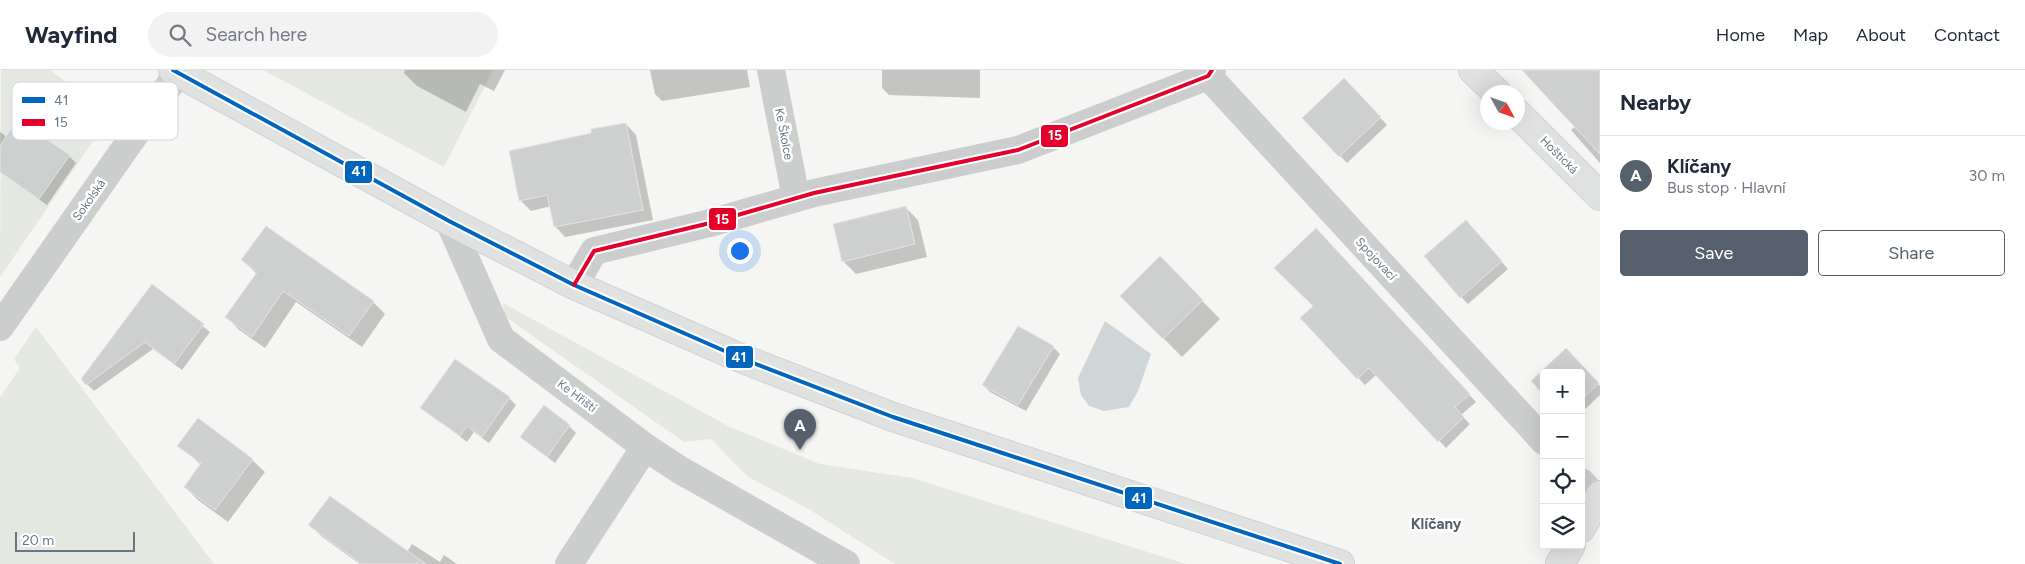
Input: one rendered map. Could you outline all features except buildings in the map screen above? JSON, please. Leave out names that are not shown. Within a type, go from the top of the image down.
[{"type":"main road","points":[[1473,70],[1489,85]]},
{"type":"main road","points":[[177,71],[449,220],[574,285],[743,359],[893,417],[1340,564]]},
{"type":"main road","name":"Hoštická","points":[[1525,121],[1600,196]]},
{"type":"main road","points":[[1585,516],[1593,492]]},
{"type":"main road","points":[[1560,564],[1569,549]]},
{"type":"street","name":"Ke Školce","points":[[771,70],[796,198]]},
{"type":"street","name":"Sokolská","points":[[169,82],[177,71]]},
{"type":"street","points":[[574,285],[594,251],[710,223],[796,198],[1018,150],[1210,73]]},
{"type":"street","name":"Spojovací","points":[[1210,73],[1540,437]]},
{"type":"street","name":"Sokolská","points":[[0,327],[129,140]]},
{"type":"street","name":"Ke Hřišti","points":[[449,220],[501,339],[645,447],[680,470],[846,564]]},
{"type":"street","points":[[569,564],[645,447]]},
{"type":"shaded area","points":[[1,70],[50,70],[66,82],[12,82],[12,140],[94,140],[0,277]]},
{"type":"shaded area","points":[[263,70],[493,70],[444,167]]},
{"type":"shaded area","points":[[503,303],[728,426],[820,464],[912,478],[1186,564],[895,564],[807,508],[748,477],[711,439],[684,442],[504,316]]},
{"type":"shaded area","points":[[1105,321],[1151,354],[1138,391],[1129,407],[1104,411],[1089,406],[1081,395],[1078,378]]},
{"type":"shaded area","points":[[36,327],[214,564],[0,564],[0,397],[20,368],[14,359]]},
{"type":"transit line","name":"41","points":[[173,70],[449,221],[574,285],[743,359],[893,417],[1340,564]]},
{"type":"transit line","name":"15","points":[[574,285],[594,251],[710,223],[814,193],[1018,150],[1208,76],[1212,70]]},
{"type":"place","name":"Klíčany","points":[[800,450]]},
{"type":"district","name":"Klíčany","points":[[1436,524]]}]
